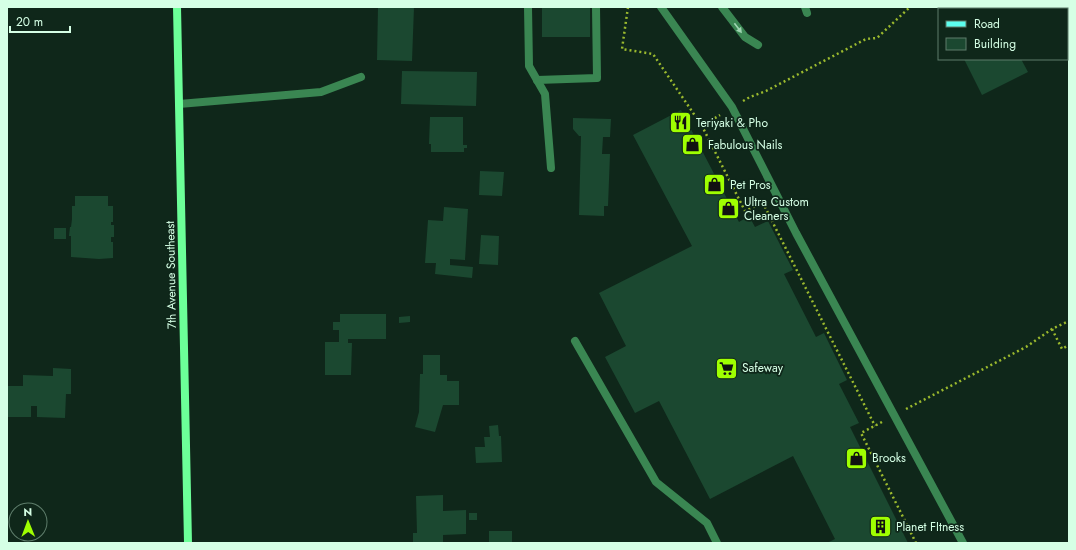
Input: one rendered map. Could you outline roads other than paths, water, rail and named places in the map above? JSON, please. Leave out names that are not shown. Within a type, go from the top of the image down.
[{"type":"street","name":"7th Avenue Southeast","points":[[178,7],[188,543]]},
{"type":"lane","points":[[528,7],[529,66],[545,94],[551,168]]},
{"type":"lane","points":[[537,80],[597,78],[596,7]]},
{"type":"lane","points":[[661,7],[732,107],[800,239],[963,543]]},
{"type":"lane","points":[[722,7],[744,37],[758,45]]},
{"type":"lane","points":[[179,104],[321,92],[361,77]]},
{"type":"lane","points":[[575,341],[656,482],[707,523],[717,543]]},
{"type":"place","name":"Teriyaki & Pho","points":[[681,123]]},
{"type":"place","name":"Fabulous Nails","points":[[692,145]]},
{"type":"place","name":"Pet Pros","points":[[714,185]]},
{"type":"place","name":"Ultra Custom Cleaners","points":[[728,209]]},
{"type":"place","name":"Safeway","points":[[726,368]]},
{"type":"place","name":"Brooks","points":[[856,458]]},
{"type":"place","name":"Planet FItness","points":[[880,527]]}]
